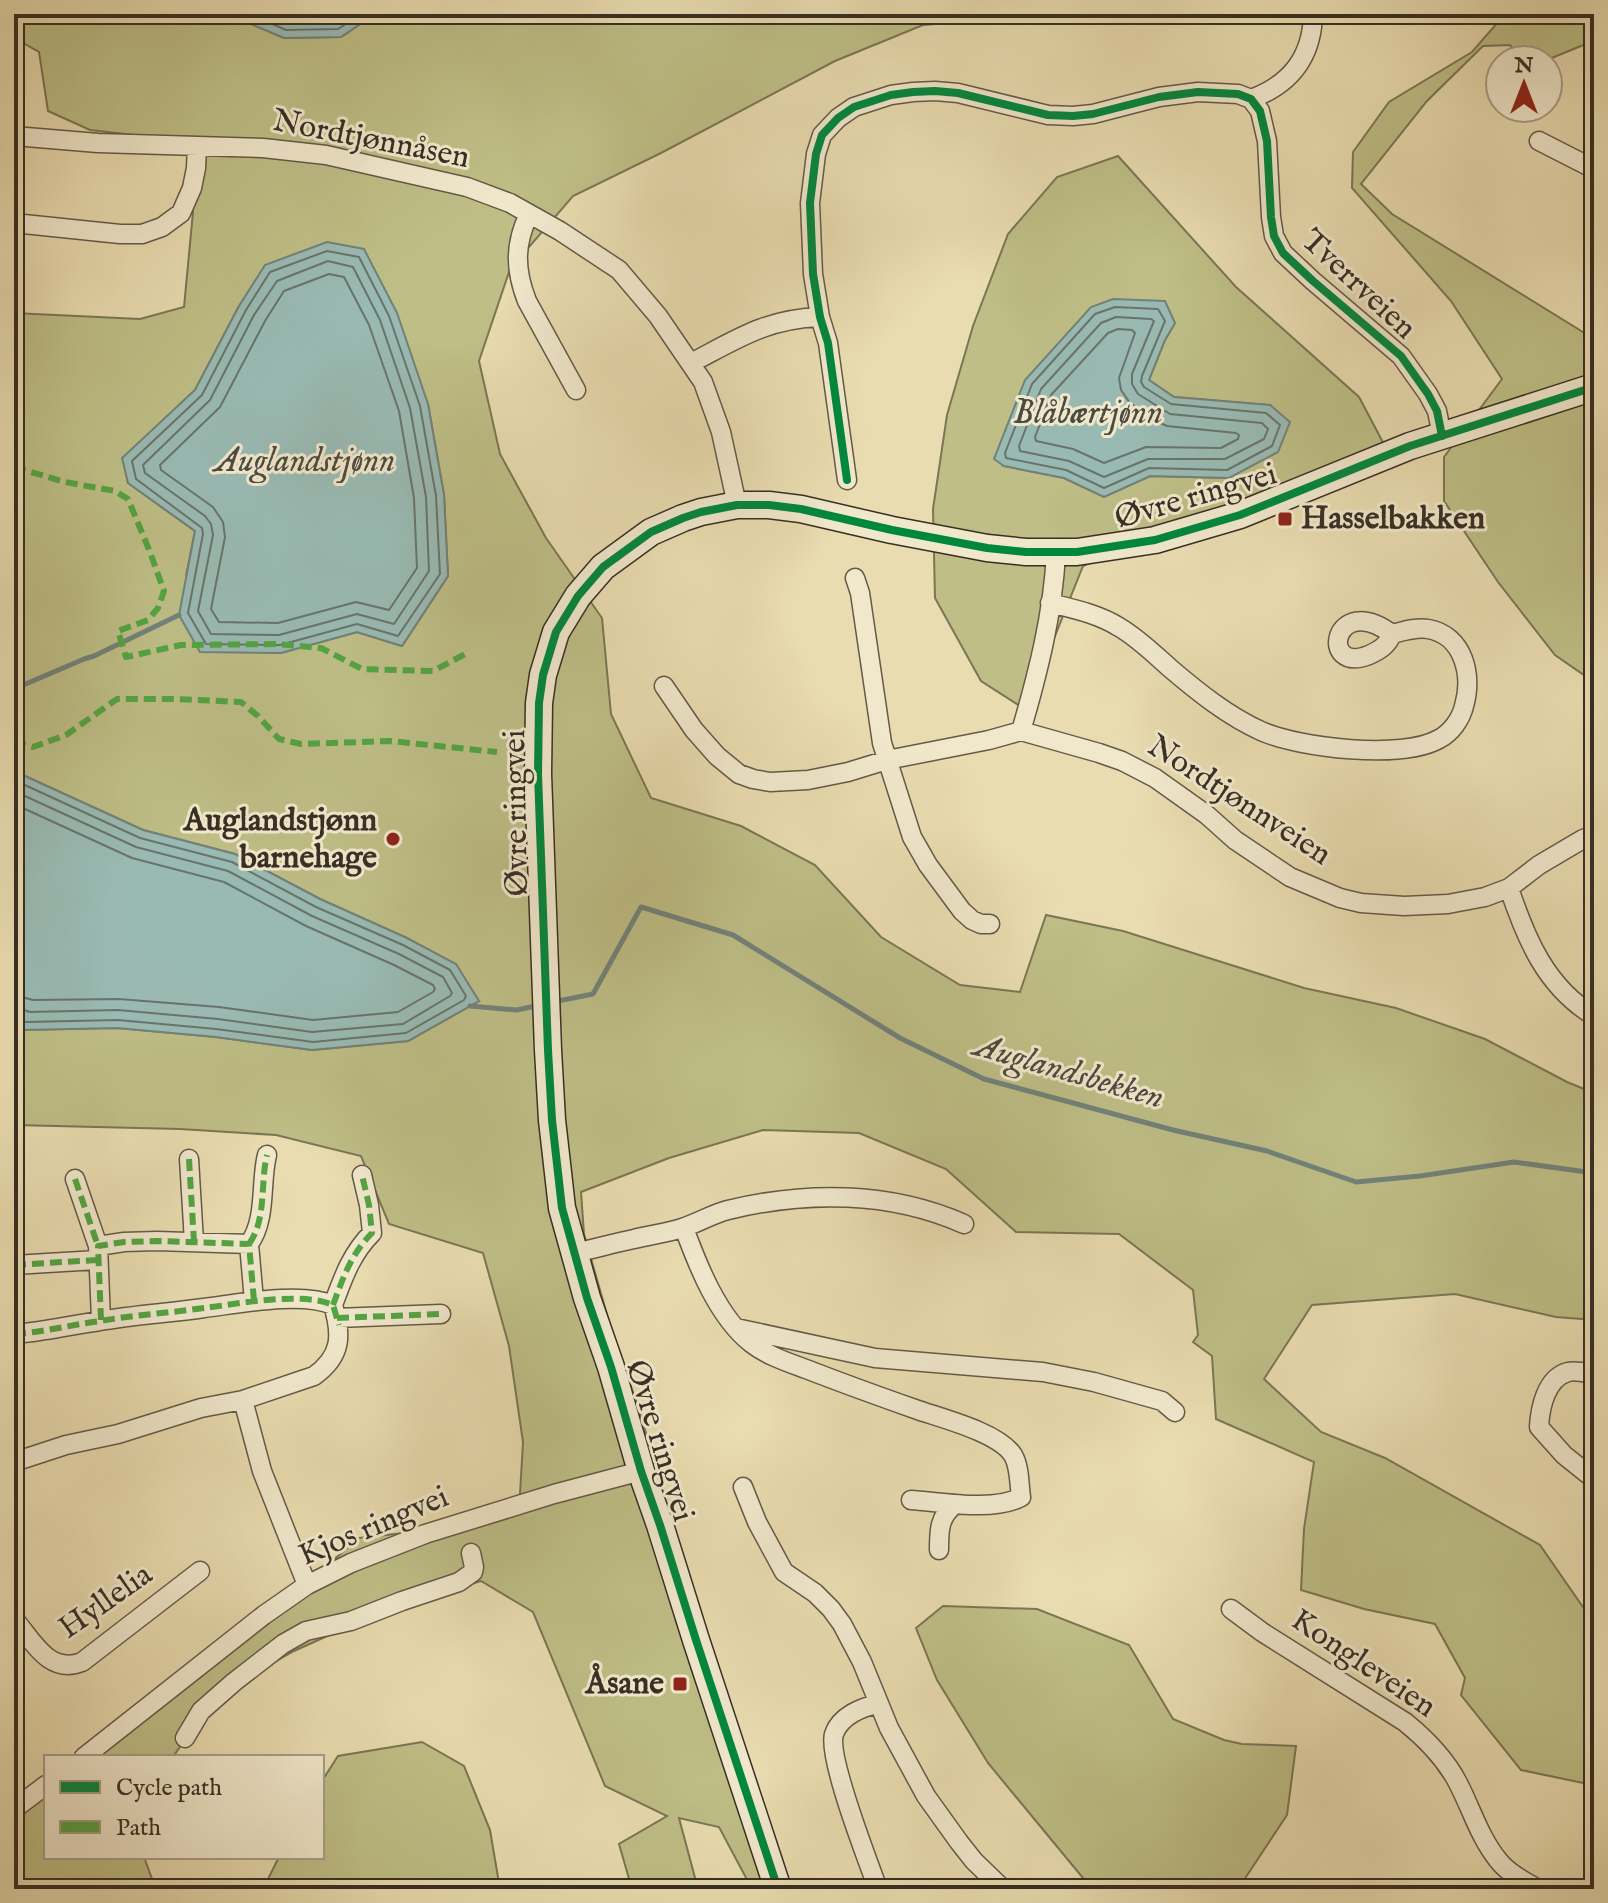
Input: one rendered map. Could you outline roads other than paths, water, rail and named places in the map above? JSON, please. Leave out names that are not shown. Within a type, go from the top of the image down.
[{"type":"street","points":[[847,480],[828,343],[813,274],[810,226],[816,154],[822,135],[838,118],[854,107],[891,95],[935,91],[958,93],[1048,115],[1093,114],[1159,97],[1198,92],[1238,94],[1251,99],[1276,87],[1302,61],[1313,29],[1313,14]]},
{"type":"street","name":"Tverrveien","points":[[1251,99],[1260,111],[1267,141],[1271,217],[1274,236],[1283,253],[1401,356],[1415,373],[1437,411],[1442,436]]},
{"type":"street","name":"Nordtjønnåsen","points":[[14,136],[98,143],[263,148],[326,155],[467,187],[510,203],[619,270],[652,308],[703,382],[715,412],[737,505]]},
{"type":"street","points":[[1539,141],[1594,169]]},
{"type":"street","points":[[14,223],[120,234],[142,234],[162,227],[181,213],[192,188],[197,146]]},
{"type":"street","points":[[529,214],[517,252],[521,286],[576,390]]},
{"type":"street","points":[[691,363],[761,327],[798,317],[820,317]]},
{"type":"street","name":"Øvre ringvei","points":[[778,1889],[641,1471],[562,1208],[548,1050],[538,728],[543,675],[556,632],[603,567],[651,532],[701,512],[737,505],[769,505],[987,548],[1056,553],[1139,543],[1206,526],[1410,446],[1594,387]]},
{"type":"street","points":[[664,686],[694,730],[717,756],[739,774],[770,782],[808,780],[848,772],[887,760],[1021,731],[1035,683],[1054,583],[1056,553]]},
{"type":"street","points":[[855,578],[860,593],[878,720],[887,760],[912,837],[928,865],[962,911],[972,920],[990,924]]},
{"type":"street","points":[[1050,603],[1080,610],[1118,626],[1207,698],[1262,731],[1324,747],[1345,749],[1424,745],[1442,738],[1455,725],[1464,709],[1468,691],[1464,659],[1445,634],[1418,628],[1392,634]]},
{"type":"street","name":"Nordtjønnveien","points":[[1021,731],[1122,761],[1155,778],[1273,867],[1340,898],[1361,903],[1404,906],[1448,904],[1485,897],[1509,888],[1539,865],[1594,835]]},
{"type":"street","points":[[1509,888],[1521,925],[1538,959],[1566,996],[1594,1016]]},
{"type":"street","points":[[254,1301],[249,1244],[257,1234],[267,1155]]},
{"type":"street","points":[[189,1159],[194,1242]]},
{"type":"street","points":[[14,1462],[201,1408],[243,1400],[321,1371],[334,1356],[339,1342],[335,1311],[348,1264],[361,1243],[372,1233],[362,1175]]},
{"type":"street","points":[[75,1179],[98,1253],[101,1320]]},
{"type":"street","points":[[574,1253],[684,1228],[728,1210],[817,1197],[875,1199],[936,1213],[964,1224]]},
{"type":"street","points":[[684,1228],[713,1295],[736,1328],[751,1343],[844,1384],[954,1422],[1004,1445],[1013,1456],[1021,1497],[1013,1501],[979,1505],[911,1500]]},
{"type":"street","points":[[14,1265],[98,1253],[124,1242],[249,1244]]},
{"type":"street","points":[[14,1334],[254,1301],[322,1300],[335,1311],[441,1314]]},
{"type":"street","points":[[736,1328],[875,1358],[1043,1372],[1162,1401],[1175,1412]]},
{"type":"street","points":[[1594,1374],[1569,1371],[1557,1379],[1543,1402],[1539,1427],[1564,1455],[1594,1479]]},
{"type":"street","points":[[243,1400],[262,1471],[307,1585]]},
{"type":"street","name":"Kjos ringvei","points":[[87,1755],[264,1615],[307,1585],[425,1534],[641,1471]]},
{"type":"street","points":[[743,1487],[757,1522],[784,1572],[815,1593],[842,1624],[862,1662],[878,1704],[926,1796],[974,1861],[1003,1889]]},
{"type":"street","points":[[939,1550],[940,1525],[945,1512],[955,1504]]},
{"type":"street","name":"Kjos ringvei","points":[[185,1738],[201,1711],[283,1644],[306,1631],[351,1621],[459,1582],[473,1572],[471,1553]]},
{"type":"street","name":"Hyllelia","points":[[14,1619],[46,1657],[60,1666],[72,1666],[82,1662],[200,1571]]},
{"type":"street","name":"Kongleveien","points":[[1231,1609],[1262,1632],[1405,1722],[1426,1740],[1456,1779],[1499,1863],[1538,1889]]},
{"type":"street","points":[[878,1704],[864,1707],[843,1720],[834,1733],[833,1745],[856,1828],[878,1889]]},
{"type":"street","points":[[14,1809],[44,1786]]},
{"type":"water","points":[[240,14],[375,14],[341,37],[284,38],[244,21]]},
{"type":"water","name":"Auglandstjønn","points":[[327,242],[364,249],[397,313],[428,404],[444,495],[448,576],[402,646],[357,632],[281,653],[200,652],[179,615],[195,531],[128,483],[122,458],[195,390],[239,306],[265,265]]},
{"type":"water","name":"Blåbærtjønn","points":[[1113,299],[1165,301],[1175,323],[1149,380],[1174,397],[1270,405],[1290,422],[1278,452],[1229,478],[1150,476],[1104,497],[1064,478],[1004,466],[994,459],[1025,380],[1091,307]]},
{"type":"water","points":[[14,771],[143,830],[235,854],[320,899],[407,938],[456,964],[479,1001],[408,1041],[312,1050],[117,1028],[20,1030],[14,1021]]},
{"type":"waterway","points":[[14,689],[94,656],[179,615]]},
{"type":"waterway","name":"Auglandsbekken","points":[[553,1002],[593,994],[641,907],[733,935],[900,1038],[984,1079],[1173,1130],[1267,1151],[1356,1182],[1514,1162],[1594,1173]]},
{"type":"waterway","name":"Auglandsbekken","points":[[470,1006],[517,1010],[540,1005]]},
{"type":"place","name":"Hasselbakken","points":[[1285,519]]},
{"type":"place","name":"Auglandstjønn barnehage","points":[[393,839]]},
{"type":"place","name":"Åsane","points":[[680,1684]]}]
